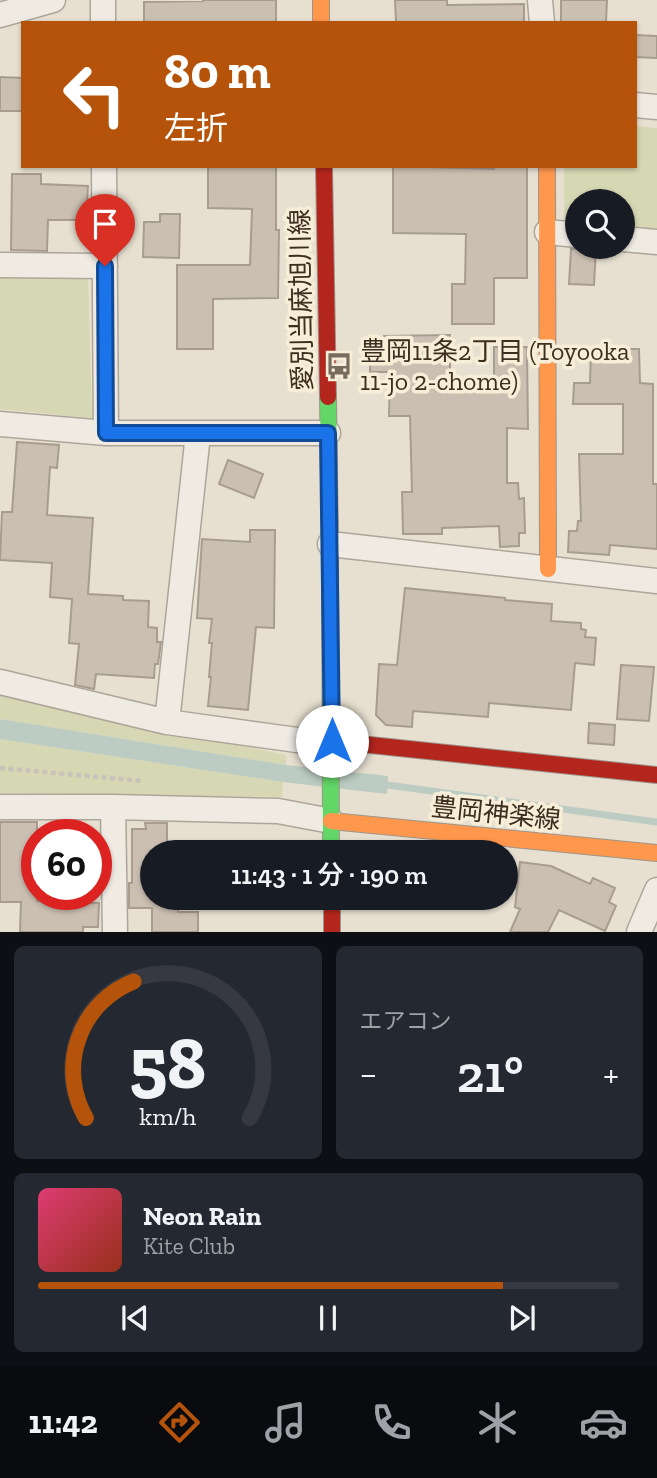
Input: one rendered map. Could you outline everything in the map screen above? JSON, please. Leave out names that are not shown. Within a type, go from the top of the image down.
[{"type":"street","points":[[0,15],[53,0]]},
{"type":"street","points":[[103,0],[103,21]]},
{"type":"street","points":[[321,0],[321,21]]},
{"type":"street","points":[[540,0],[542,21]]},
{"type":"street","points":[[637,105],[657,107]]},
{"type":"street","points":[[104,168],[106,433]]},
{"type":"street","name":"愛別当麻旭川線","points":[[324,168],[331,840]]},
{"type":"street","points":[[547,168],[548,569]]},
{"type":"street","points":[[547,232],[565,234]]},
{"type":"street","points":[[635,240],[657,242]]},
{"type":"street","points":[[0,265],[105,266]]},
{"type":"street","points":[[0,424],[106,433],[328,433]]},
{"type":"street","points":[[167,722],[198,434]]},
{"type":"street","points":[[330,544],[657,581]]},
{"type":"street","points":[[0,681],[167,722],[297,740],[332,749]]},
{"type":"street","name":"豊岡神楽線","points":[[332,749],[657,775]]},
{"type":"street","points":[[0,807],[331,812]]},
{"type":"street","points":[[113,807],[115,932]]},
{"type":"street","name":"豊岡神楽線","points":[[331,812],[657,853]]},
{"type":"street","points":[[639,932],[657,890]]},
{"type":"street","points":[[332,910],[332,932]]},
{"type":"path","points":[[0,768],[72,775]]},
{"type":"green space","points":[[637,126],[657,128],[657,229],[635,227],[635,189],[565,189],[565,216],[564,168],[637,168]]},
{"type":"green space","points":[[0,275],[88,276],[92,418],[0,409]]},
{"type":"green space","points":[[0,691],[80,712],[286,755],[286,765],[0,719]]},
{"type":"green space","points":[[0,739],[283,782],[282,797],[0,793]]},
{"type":"shaded area","points":[[0,719],[286,765],[388,776],[387,794],[283,782],[0,739]]},
{"type":"building","points":[[276,0],[276,21],[144,21],[144,2]]},
{"type":"building","points":[[395,0],[447,0],[447,5],[524,4],[524,21],[396,21]]},
{"type":"building","points":[[561,0],[607,0],[606,21],[561,21]]},
{"type":"building","points":[[637,35],[657,36],[657,58],[637,57]]},
{"type":"building","points":[[0,77],[21,78],[21,111],[0,111]]},
{"type":"building","points":[[208,168],[276,168],[278,298],[213,299],[213,349],[177,349],[177,265],[250,265],[252,209],[208,208]]},
{"type":"building","points":[[393,168],[527,168],[527,278],[494,278],[494,324],[452,324],[452,284],[465,284],[466,234],[393,233]]},
{"type":"building","points":[[12,174],[41,174],[41,184],[88,186],[86,220],[48,220],[47,251],[11,250]]},
{"type":"building","points":[[160,214],[180,214],[179,258],[143,257],[144,222],[160,222]]},
{"type":"building","points":[[570,259],[595,259],[594,285],[569,284]]},
{"type":"building","points":[[450,335],[450,378],[494,378],[494,347],[527,347],[528,429],[507,428],[507,483],[518,483],[519,499],[524,498],[525,533],[519,533],[519,546],[500,547],[499,526],[442,528],[442,534],[403,534],[402,492],[412,492],[410,416],[389,416],[390,372],[370,372],[370,342],[384,342],[384,336]]},
{"type":"building","points":[[591,349],[639,349],[640,383],[653,384],[653,484],[657,484],[657,549],[610,545],[609,555],[568,552],[569,531],[577,531],[578,521],[581,521],[579,454],[623,454],[623,404],[573,404],[574,383],[590,383]]},
{"type":"building","points":[[17,442],[59,445],[57,468],[50,467],[47,515],[93,518],[88,594],[149,601],[148,627],[157,628],[157,642],[161,642],[154,678],[96,674],[94,689],[75,685],[79,644],[69,643],[72,599],[50,597],[52,563],[0,560],[2,512],[12,512]]},
{"type":"building","points":[[228,460],[263,474],[254,498],[219,484]]},
{"type":"building","points":[[250,530],[275,530],[274,628],[256,627],[248,710],[208,706],[212,619],[197,618],[202,539],[250,542]]},
{"type":"building","points":[[405,588],[552,604],[551,621],[581,623],[581,629],[586,630],[585,637],[596,638],[594,665],[575,663],[571,710],[489,703],[488,717],[413,711],[412,727],[386,725],[376,715],[379,664],[397,665]]},
{"type":"building","points":[[621,665],[654,667],[649,721],[617,719]]},
{"type":"building","points":[[589,723],[615,725],[614,745],[588,743]]},
{"type":"building","points":[[0,822],[21,822],[21,902],[0,902]]},
{"type":"building","points":[[145,823],[167,823],[167,840],[140,840],[140,908],[129,908],[132,829],[146,829]]},
{"type":"building","points":[[520,862],[551,866],[590,884],[593,878],[615,888],[609,902],[616,906],[605,931],[559,910],[548,932],[510,932],[520,909]]},
{"type":"building","points":[[21,902],[21,910],[99,910],[98,927],[83,927],[83,932],[20,932]]},
{"type":"building","points":[[152,910],[198,912],[198,932],[152,932]]},
{"type":"waterway","points":[[380,784],[657,822]]},
{"type":"traffic: fast","points":[[328,397],[331,840]]},
{"type":"traffic: slow","points":[[321,0],[321,21]]},
{"type":"traffic: slow","points":[[547,168],[548,569]]},
{"type":"traffic: slow","points":[[331,821],[657,853]]},
{"type":"traffic: jam","points":[[324,168],[328,397]]},
{"type":"traffic: jam","points":[[332,741],[657,775]]},
{"type":"traffic: jam","points":[[332,910],[332,932]]},
{"type":"place","name":"豊岡11条2丁目 (Toyooka 11-jo 2-chome)","points":[[339,366]]},
{"type":"route","points":[[105,266],[106,433],[328,433],[332,741]]}]
